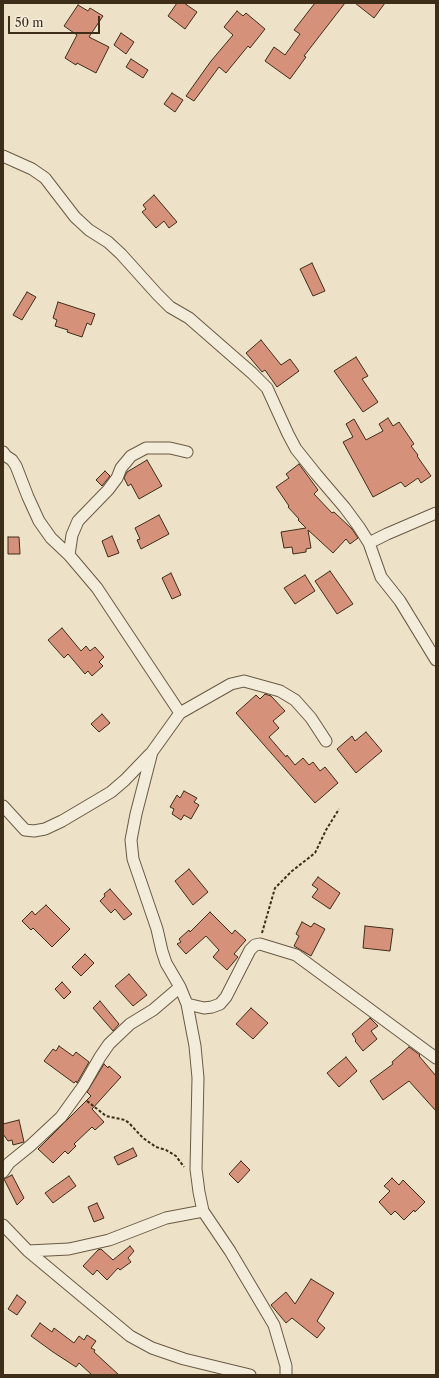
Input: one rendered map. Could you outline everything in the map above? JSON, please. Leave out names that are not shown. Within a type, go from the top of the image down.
[{"type":"street","points":[[3,156],[32,169],[44,178],[75,217],[89,230],[108,242],[117,250],[170,307],[189,318],[260,380],[267,388],[296,449],[345,508],[369,544],[381,577],[400,601],[432,650],[436,660]]},
{"type":"street","points":[[69,555],[72,535],[78,521],[108,490],[131,456],[146,448],[170,448],[187,452]]},
{"type":"street","points":[[3,452],[16,466],[39,521],[51,538],[69,555],[97,588],[180,713]]},
{"type":"street","points":[[369,544],[387,534],[436,513]]},
{"type":"street","points":[[3,806],[25,830],[34,831],[45,829],[62,821],[111,792],[125,780],[152,752],[180,713],[231,684],[244,681],[280,691],[296,700],[311,718],[326,741]]},
{"type":"street","points":[[152,752],[131,840],[133,859],[157,929],[166,963],[180,987],[187,1004],[195,1046],[198,1078],[196,1169],[203,1211],[230,1251],[274,1325],[286,1366],[286,1375]]},
{"type":"street","points":[[187,1004],[204,1008],[220,1004],[226,997],[250,950],[258,944],[296,955],[436,1058]]},
{"type":"street","points":[[3,1172],[9,1163],[30,1146],[60,1117],[78,1093],[109,1044],[130,1024],[153,1010],[180,987]]},
{"type":"street","points":[[28,1251],[69,1249],[109,1240],[166,1218],[203,1211]]},
{"type":"street","points":[[3,1225],[28,1251],[130,1336],[152,1348],[184,1359],[250,1375]]},
{"type":"path","points":[[258,944],[275,888],[292,870],[315,853],[326,830],[339,809]]},
{"type":"path","points":[[78,1093],[101,1113],[106,1116],[125,1120],[130,1123],[143,1138],[156,1147],[172,1153],[179,1158],[186,1171]]},
{"type":"building","points":[[177,3],[184,3],[197,12],[185,29],[168,16]]},
{"type":"building","points":[[315,3],[345,3],[304,56],[306,57],[290,79],[265,61],[274,47],[285,55],[300,34],[294,30]]},
{"type":"building","points":[[355,3],[385,3],[374,18]]},
{"type":"building","points":[[78,5],[88,11],[90,8],[103,16],[89,37],[109,47],[96,73],[77,63],[76,65],[65,58],[77,35],[64,26]]},
{"type":"building","points":[[237,11],[243,16],[246,13],[265,29],[250,48],[248,46],[226,73],[219,67],[194,101],[186,96],[211,61],[233,35],[224,27]]},
{"type":"building","points":[[121,33],[134,42],[126,54],[114,45]]},
{"type":"building","points":[[131,59],[148,70],[143,78],[126,67]]},
{"type":"building","points":[[172,93],[183,100],[175,112],[164,104]]},
{"type":"building","points":[[154,195],[177,222],[169,228],[164,221],[156,228],[142,212],[146,209],[143,205]]},
{"type":"building","points":[[312,263],[325,291],[313,296],[300,269]]},
{"type":"building","points":[[27,292],[36,297],[22,320],[13,315]]},
{"type":"building","points":[[58,302],[95,314],[91,325],[87,323],[82,337],[67,332],[68,330],[55,326],[57,320],[53,318]]},
{"type":"building","points":[[261,340],[281,365],[290,359],[299,371],[277,387],[265,370],[262,372],[246,353]]},
{"type":"building","points":[[356,357],[368,376],[362,379],[378,402],[363,412],[334,371]]},
{"type":"building","points":[[388,418],[393,426],[399,422],[414,444],[411,446],[431,476],[421,483],[418,478],[405,487],[401,482],[373,497],[343,442],[353,437],[346,424],[354,419],[366,440],[383,431],[379,424]]},
{"type":"building","points":[[147,460],[162,486],[139,499],[131,484],[128,486],[124,478],[127,472]]},
{"type":"building","points":[[299,464],[318,490],[314,494],[332,513],[334,512],[352,529],[358,538],[350,544],[346,539],[333,553],[308,530],[311,548],[306,549],[306,552],[293,554],[292,547],[284,548],[281,532],[306,528],[288,507],[289,506],[276,487],[289,478],[286,474]]},
{"type":"building","points":[[105,471],[110,476],[102,486],[96,480]]},
{"type":"building","points":[[159,515],[169,534],[141,549],[137,540],[140,539],[135,528]]},
{"type":"building","points":[[112,536],[119,553],[108,557],[102,541]]},
{"type":"building","points":[[8,537],[19,537],[20,554],[8,554]]},
{"type":"building","points":[[330,571],[353,604],[337,614],[315,581]]},
{"type":"building","points":[[171,573],[181,595],[172,599],[162,578]]},
{"type":"building","points":[[305,575],[315,591],[295,604],[284,588]]},
{"type":"building","points":[[62,628],[81,651],[86,646],[90,651],[95,647],[104,657],[99,662],[103,666],[92,676],[88,671],[85,674],[68,654],[64,658],[48,640]]},
{"type":"building","points":[[265,694],[271,696],[285,711],[273,721],[279,728],[269,737],[295,765],[303,758],[309,765],[313,762],[320,771],[325,767],[338,783],[315,803],[236,713],[256,695],[260,699]]},
{"type":"building","points":[[102,714],[110,723],[99,732],[91,724]]},
{"type":"building","points":[[366,732],[382,751],[356,773],[337,749],[352,736],[355,741]]},
{"type":"building","points":[[184,791],[197,798],[194,802],[199,805],[191,819],[184,815],[181,820],[172,814],[174,809],[170,807],[177,795],[180,798]]},
{"type":"building","points":[[189,869],[208,892],[193,905],[175,881]]},
{"type":"building","points":[[318,877],[340,893],[330,909],[312,897],[318,889],[312,885]]},
{"type":"building","points":[[110,889],[132,914],[124,920],[115,909],[111,913],[100,901],[105,896],[104,894]]},
{"type":"building","points":[[46,905],[70,929],[52,947],[33,928],[31,930],[22,921],[32,911],[35,915]]},
{"type":"building","points":[[210,912],[232,934],[235,930],[246,940],[234,954],[238,957],[227,970],[213,957],[219,950],[206,936],[186,954],[177,944],[181,942],[179,939],[189,930],[190,932]]},
{"type":"building","points":[[302,922],[311,927],[314,923],[325,929],[311,956],[294,946],[299,936],[296,934]]},
{"type":"building","points":[[365,926],[393,929],[390,951],[363,948]]},
{"type":"building","points":[[85,954],[94,963],[81,976],[72,967]]},
{"type":"building","points":[[129,974],[147,995],[133,1006],[115,986]]},
{"type":"building","points":[[62,982],[71,992],[64,999],[55,989]]},
{"type":"building","points":[[100,1001],[119,1024],[113,1031],[93,1008]]},
{"type":"building","points":[[251,1008],[268,1023],[253,1039],[236,1024]]},
{"type":"building","points":[[370,1018],[378,1026],[371,1031],[377,1039],[363,1051],[355,1041],[356,1040],[352,1034]]},
{"type":"building","points":[[59,1046],[73,1056],[76,1052],[89,1062],[77,1083],[76,1081],[74,1083],[44,1061],[53,1049],[56,1051]]},
{"type":"building","points":[[409,1047],[420,1055],[419,1056],[436,1076],[436,1111],[409,1081],[383,1100],[370,1081],[393,1064],[392,1062]]},
{"type":"building","points":[[346,1057],[357,1071],[339,1087],[327,1073]]},
{"type":"building","points":[[104,1064],[108,1068],[109,1066],[121,1077],[92,1109],[104,1122],[95,1130],[92,1127],[74,1144],[76,1146],[68,1154],[65,1151],[53,1163],[38,1149],[91,1096],[87,1092]]},
{"type":"building","points":[[19,1120],[24,1142],[13,1145],[12,1140],[8,1141],[3,1134],[3,1124]]},
{"type":"building","points":[[133,1148],[137,1156],[118,1165],[114,1157]]},
{"type":"building","points":[[241,1161],[250,1170],[238,1183],[229,1174]]},
{"type":"building","points":[[12,1175],[24,1198],[17,1205],[4,1179]]},
{"type":"building","points":[[69,1176],[76,1186],[53,1203],[45,1193]]},
{"type":"building","points":[[392,1178],[399,1185],[403,1180],[425,1202],[404,1220],[395,1211],[391,1215],[379,1202],[390,1191],[384,1186]]},
{"type":"building","points":[[97,1203],[104,1218],[94,1222],[88,1207]]},
{"type":"building","points":[[130,1246],[134,1251],[128,1258],[131,1262],[120,1270],[118,1268],[107,1280],[97,1270],[93,1275],[83,1266],[98,1250],[101,1249],[113,1260]]},
{"type":"building","points":[[311,1279],[334,1293],[317,1321],[325,1328],[317,1338],[292,1318],[286,1323],[271,1305],[286,1292],[295,1304]]},
{"type":"building","points":[[17,1295],[26,1302],[17,1315],[8,1309]]},
{"type":"building","points":[[40,1323],[52,1332],[54,1328],[74,1343],[79,1336],[84,1340],[87,1335],[96,1341],[91,1348],[95,1350],[94,1352],[119,1375],[92,1375],[79,1363],[76,1367],[53,1352],[31,1336]]}]
